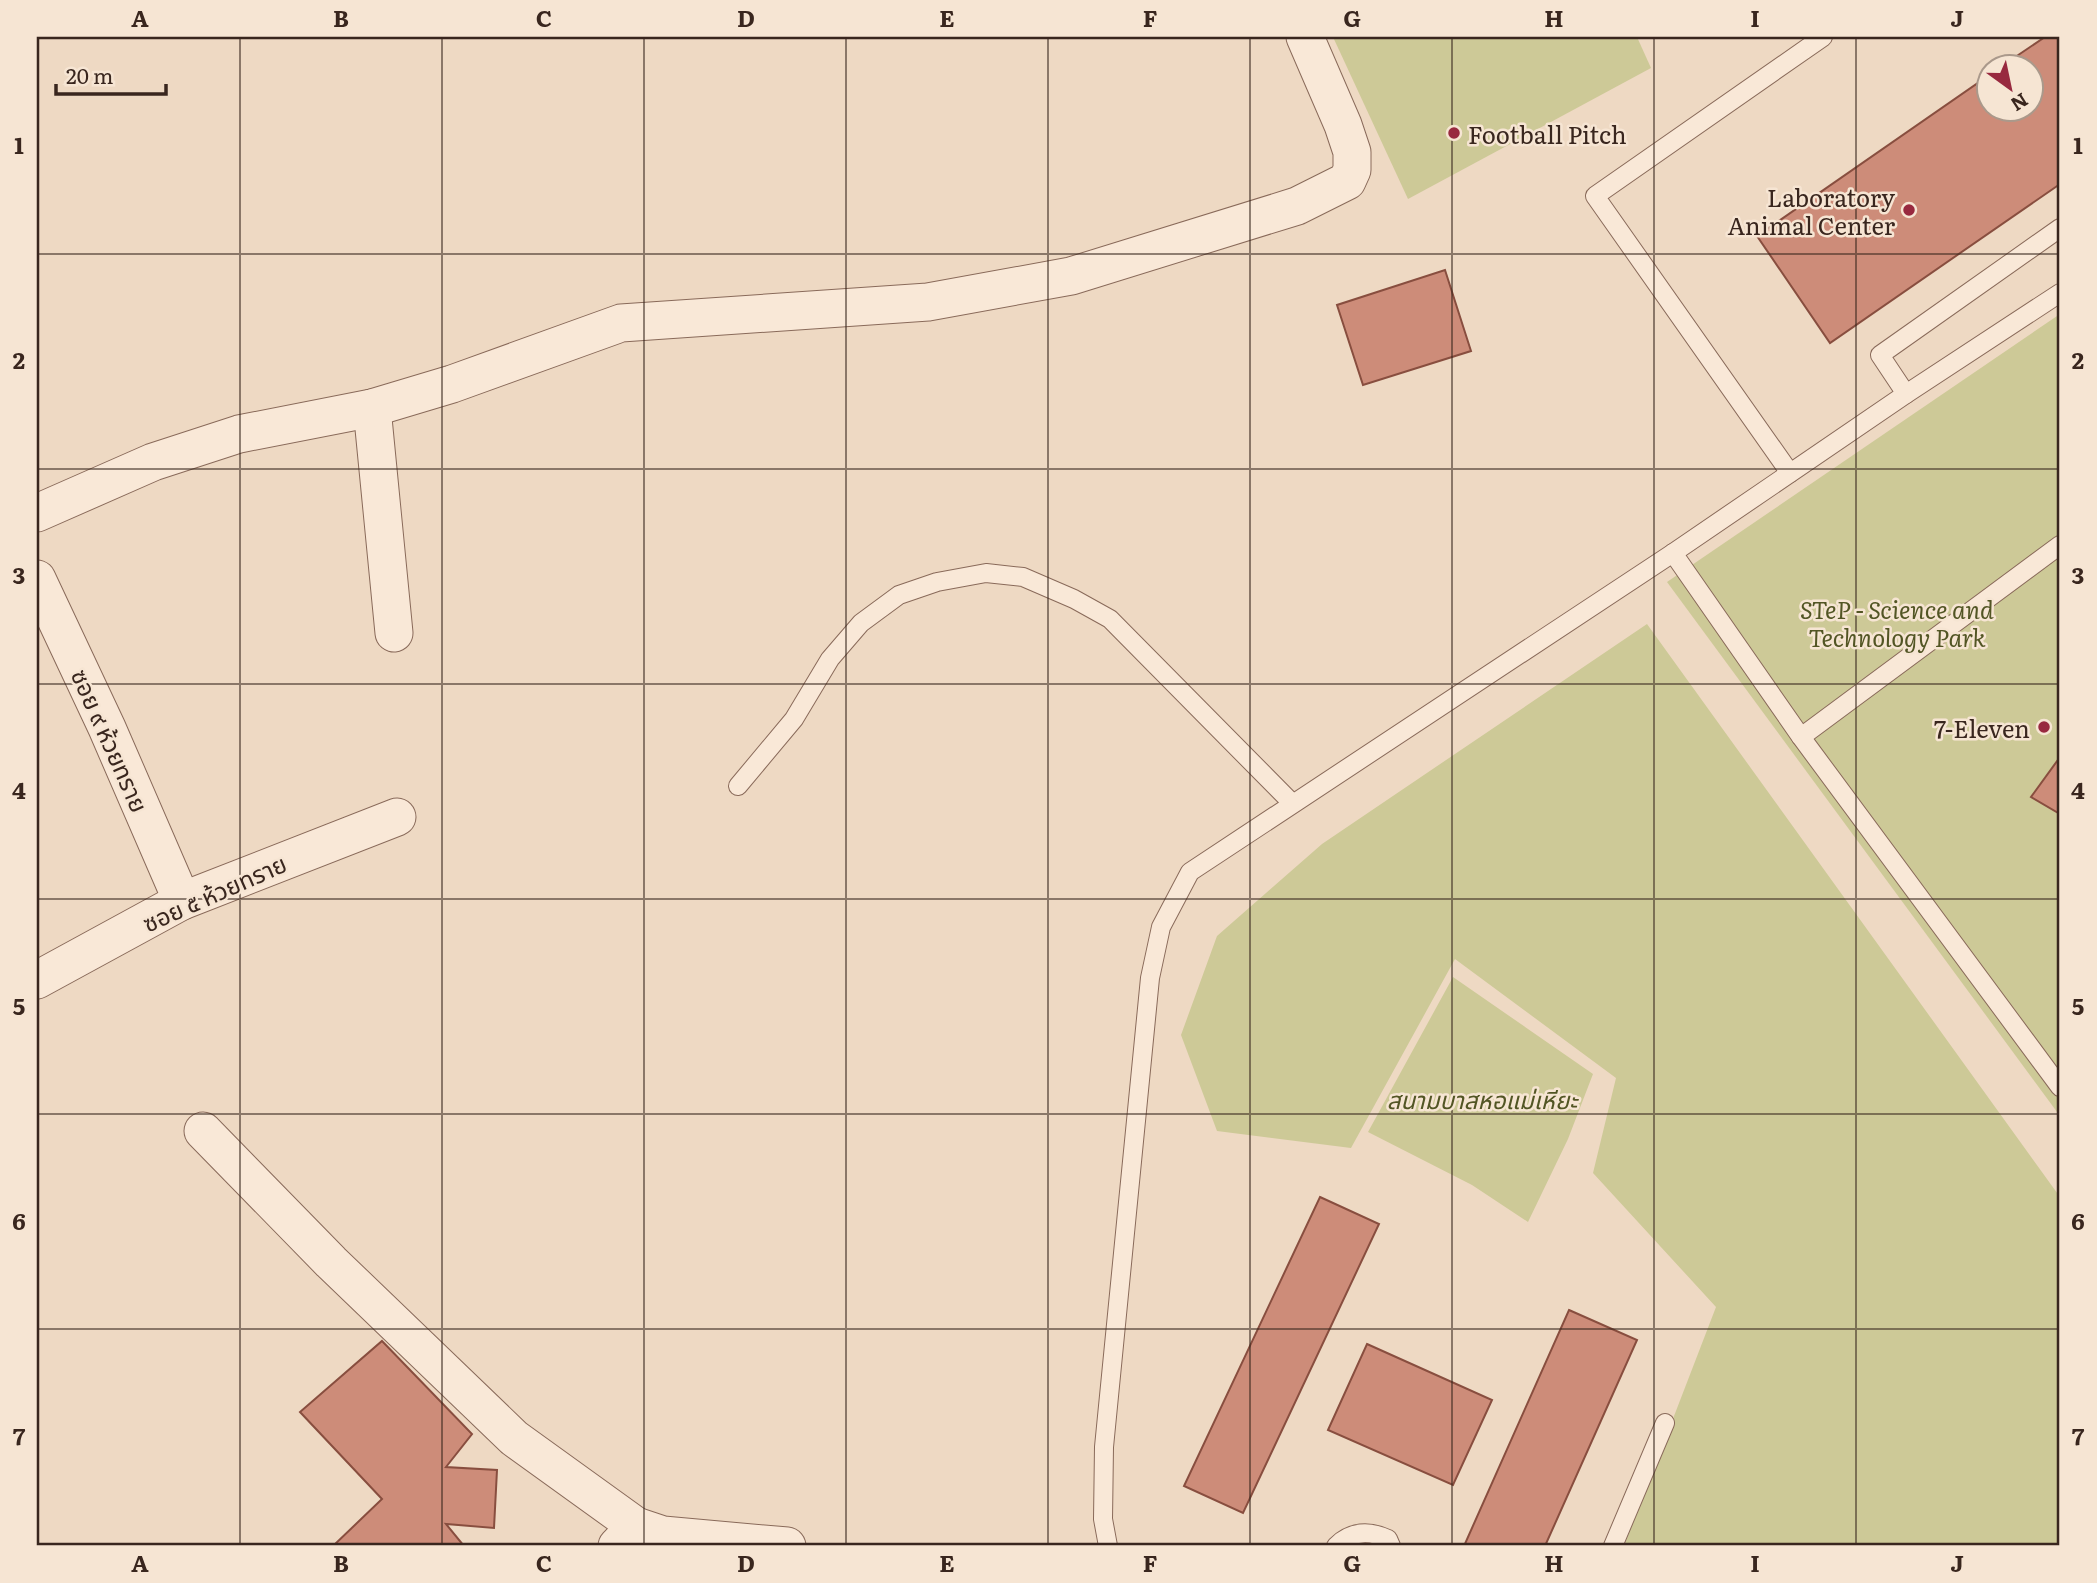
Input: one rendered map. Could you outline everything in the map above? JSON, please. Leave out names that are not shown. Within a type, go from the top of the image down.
[{"type":"street","points":[[37,513],[153,462],[239,434],[372,408],[452,384],[621,323],[928,302],[1071,276],[1297,206],[1347,181],[1352,170],[1352,152],[1343,125],[1305,37]]},
{"type":"street","points":[[372,408],[394,633]]},
{"type":"street","name":"ซอย ๙ ห้วยทราย","points":[[37,579],[107,728],[182,901]]},
{"type":"street","name":"ซอย ๕ ห้วยทราย","points":[[37,980],[182,901],[397,817]]},
{"type":"street","points":[[203,1131],[331,1262],[514,1438],[626,1536],[663,1535],[786,1546]]},
{"type":"lane","points":[[1790,473],[1595,196],[1823,37]]},
{"type":"lane","points":[[1906,394],[1880,355],[2060,228]]},
{"type":"lane","points":[[1108,1546],[1103,1519],[1104,1447],[1150,978],[1161,927],[1190,872],[2060,293]]},
{"type":"lane","points":[[1801,737],[2060,545]]},
{"type":"lane","points":[[1673,553],[1801,737],[2060,1087]]},
{"type":"lane","points":[[738,786],[794,719],[830,659],[861,623],[899,596],[937,582],[986,573],[1023,577],[1074,599],[1110,619],[1293,803]]},
{"type":"lane","points":[[1613,1546],[1665,1423]]},
{"type":"lane","points":[[1336,1546],[1345,1536],[1373,1532],[1388,1539],[1391,1546]]},
{"type":"green space","name":"Football Pitch","points":[[1333,37],[1637,37],[1651,68],[1408,199]]},
{"type":"green space","name":"STeP - Science and Technology Park","points":[[2060,314],[2060,1116],[1667,582]]},
{"type":"green space","points":[[1647,624],[2060,1197],[2060,1546],[1624,1546],[1716,1307],[1593,1173],[1616,1078],[1455,959],[1351,1148],[1217,1131],[1181,1035],[1217,936],[1322,844]]},
{"type":"green space","name":"สนามบาสหอแม่เหียะ","points":[[1453,977],[1593,1074],[1568,1139],[1528,1222],[1472,1185],[1368,1132]]},
{"type":"building","name":"Laboratory Animal Center","points":[[2045,37],[2060,37],[2060,184],[1830,343],[1757,236],[1974,86],[1974,122],[2044,122],[2044,52],[2023,52]]},
{"type":"building","points":[[1445,270],[1471,351],[1363,385],[1337,305]]},
{"type":"building","points":[[2060,757],[2060,814],[2031,797]]},
{"type":"building","points":[[1320,1197],[1379,1224],[1243,1513],[1184,1486]]},
{"type":"building","points":[[1569,1310],[1637,1340],[1545,1546],[1464,1546]]},
{"type":"building","points":[[382,1341],[472,1434],[446,1467],[497,1470],[494,1528],[446,1524],[464,1546],[333,1546],[382,1499],[300,1412]]},
{"type":"building","points":[[1367,1344],[1492,1400],[1453,1485],[1328,1430]]},
{"type":"place","name":"Football Pitch","points":[[1454,133]]},
{"type":"place","name":"Laboratory Animal Center","points":[[1909,210]]},
{"type":"place","name":"7-Eleven","points":[[2044,727]]}]
